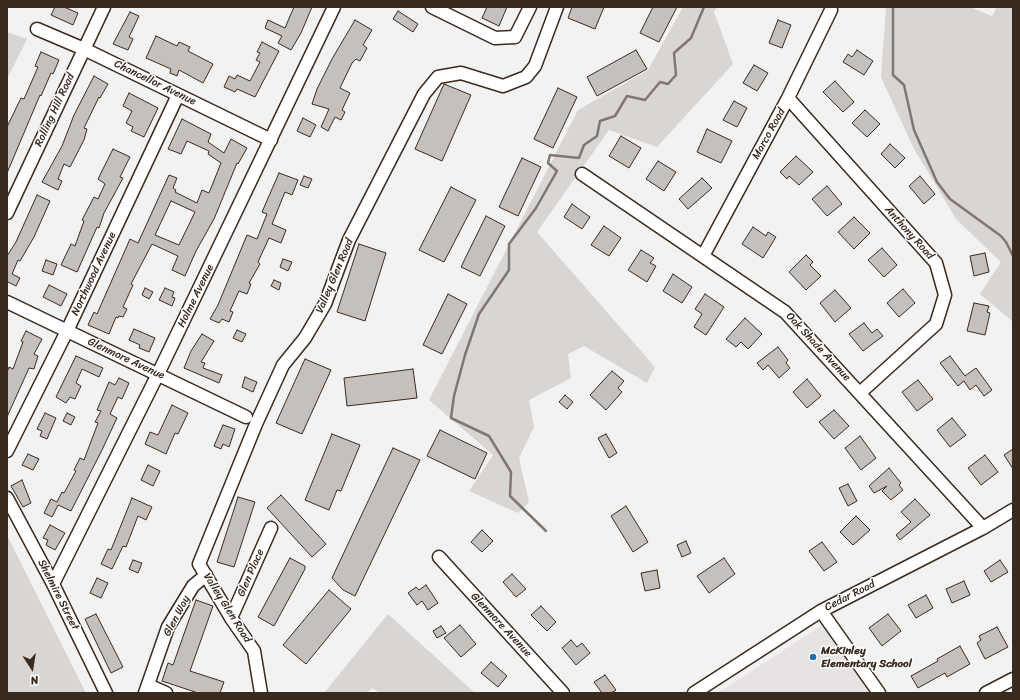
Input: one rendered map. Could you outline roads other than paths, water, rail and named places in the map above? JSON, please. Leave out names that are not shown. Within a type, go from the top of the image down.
[{"type":"street","name":"Rolling Hill Road","points":[[7,213],[104,7]]},
{"type":"street","name":"Holme Avenue","points":[[53,584],[158,374],[334,7]]},
{"type":"street","points":[[432,7],[495,38],[515,37],[530,7]]},
{"type":"street","name":"Valley Glen Road","points":[[261,693],[254,651],[231,618],[200,564],[256,424],[283,365],[305,338],[325,304],[349,240],[424,94],[438,76],[461,73],[503,86],[526,77],[535,66],[557,7]]},
{"type":"street","name":"Marco Road","points":[[703,256],[788,98],[831,10]]},
{"type":"street","name":"Chancellor Avenue","points":[[37,29],[84,49],[271,140]]},
{"type":"street","name":"Northwood Avenue","points":[[7,451],[67,331],[178,95]]},
{"type":"street","name":"Anthony Road","points":[[788,98],[936,263],[945,295],[936,324],[861,392]]},
{"type":"street","name":"Oak Shade Avenue","points":[[582,174],[786,312],[861,392],[983,528]]},
{"type":"street","name":"Glenmore Avenue","points":[[7,302],[246,417]]},
{"type":"street","name":"Shelmire Street","points":[[7,498],[53,584],[106,693]]},
{"type":"street","name":"Cedar Road","points":[[694,693],[821,611],[983,528],[1013,510]]},
{"type":"street","name":"Glen Place","points":[[231,618],[270,528]]},
{"type":"street","name":"Glenmore Avenue","points":[[439,557],[563,693]]},
{"type":"street","name":"Glen Way","points":[[166,693],[146,689],[168,627],[193,586],[206,575]]},
{"type":"street","points":[[821,611],[879,693]]},
{"type":"street","points":[[986,693],[1013,679]]},
{"type":"waterway","points":[[546,531],[510,496],[511,472],[489,436],[451,418],[454,396],[465,355],[479,314],[509,270],[509,244],[536,208],[557,171],[548,163],[550,155],[579,158],[584,145],[597,136],[600,121],[615,116],[627,96],[645,100],[660,82],[668,84],[676,75],[674,53],[691,38],[704,7]]},
{"type":"waterway","points":[[893,7],[893,75],[904,85],[914,130],[937,182],[950,199],[1001,236],[1006,242],[1013,256]]},
{"type":"place","name":"McKinley Elementary School","points":[[813,657]]}]
